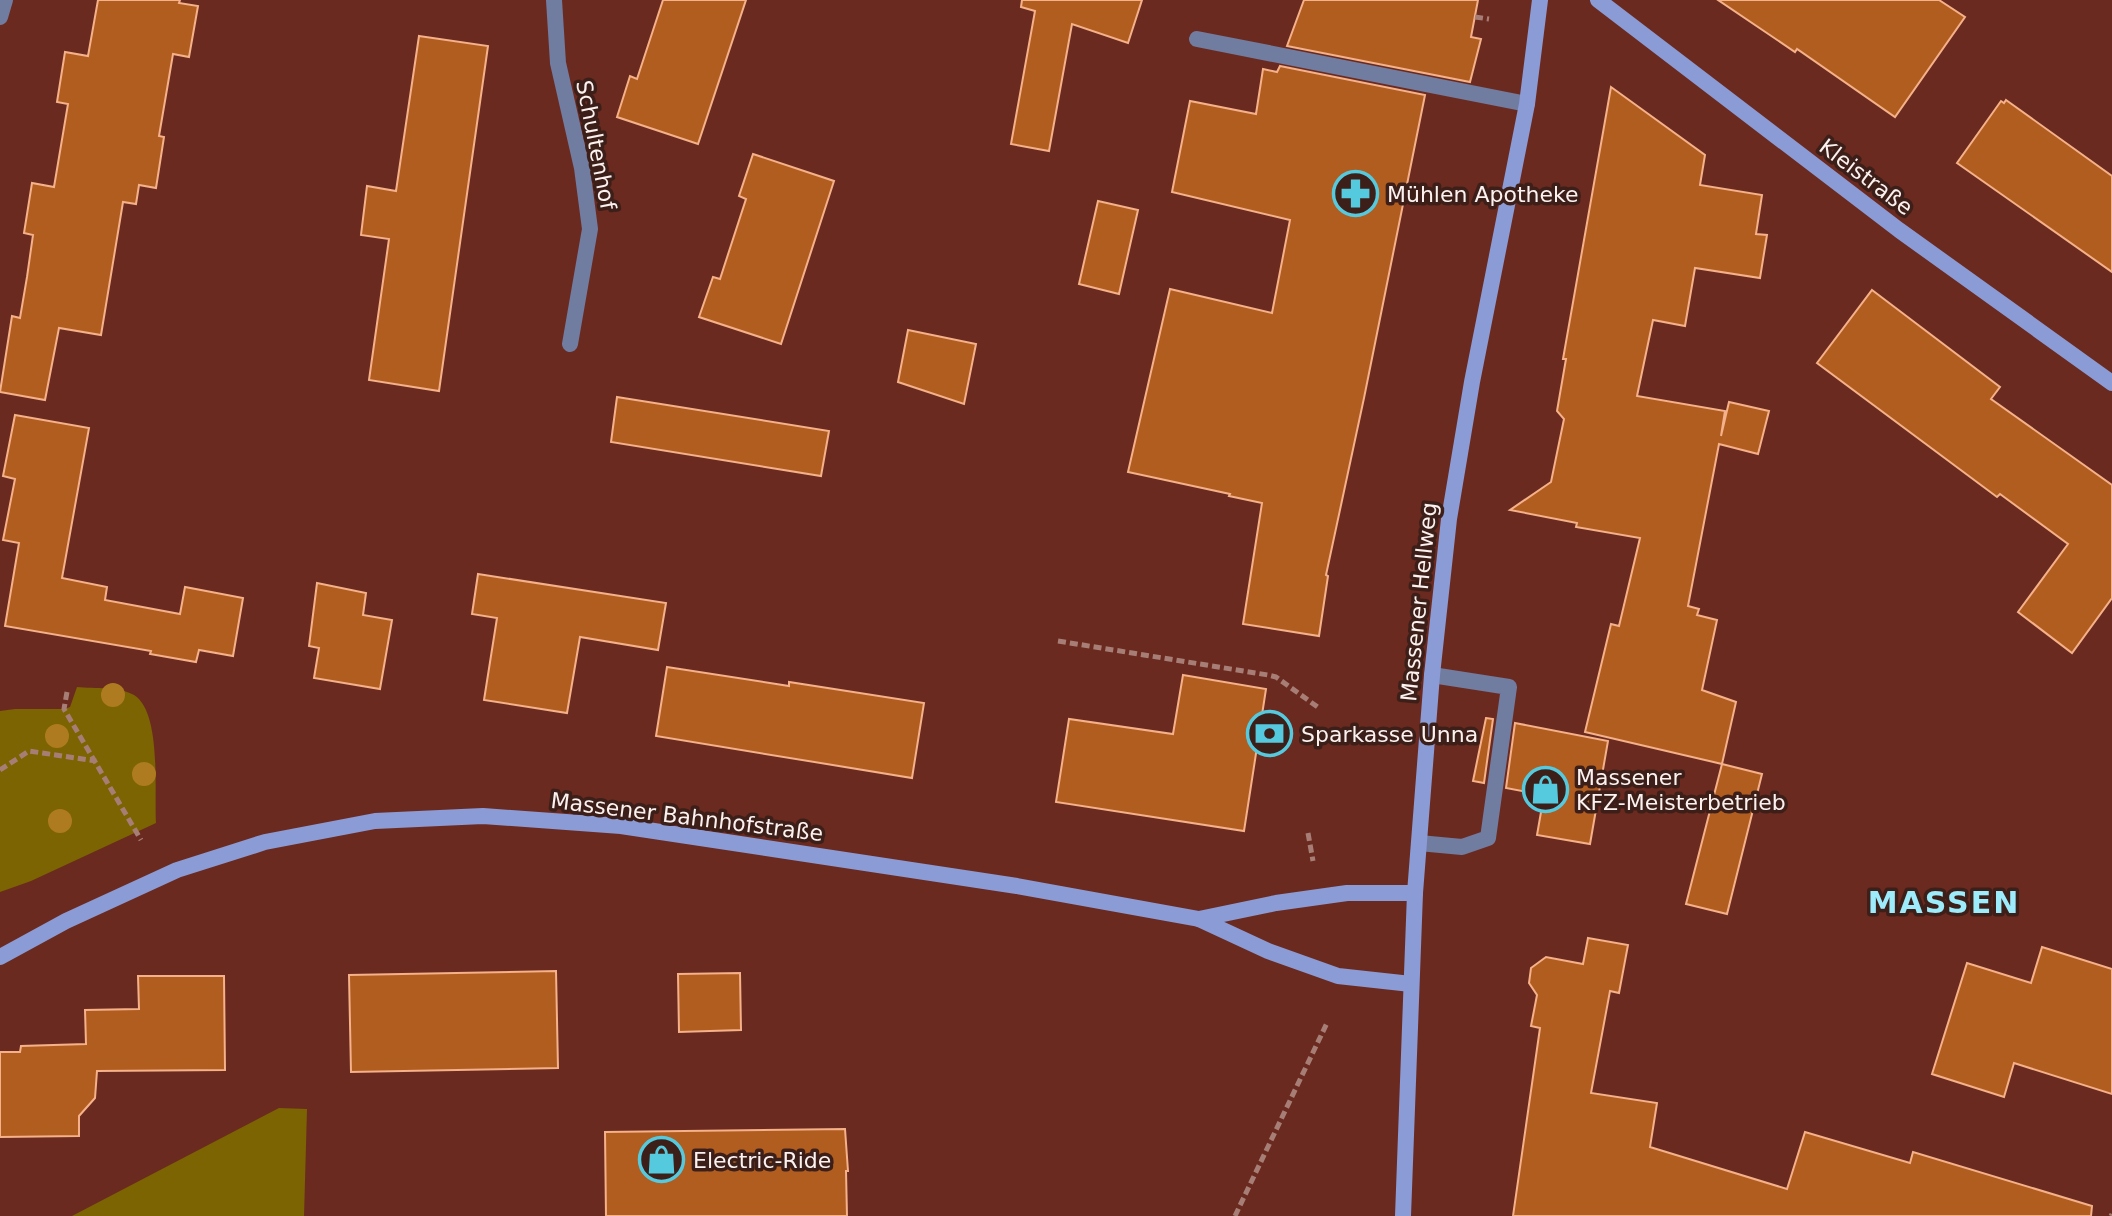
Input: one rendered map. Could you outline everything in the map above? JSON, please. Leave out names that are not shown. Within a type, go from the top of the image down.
[{"type":"main road","name":"Massener Hellweg","points":[[1403,1216],[1415,893],[1432,675],[1449,519],[1472,382],[1527,104],[1540,0]]},
{"type":"main road","name":"Kleistraße","points":[[1598,0],[1899,230],[2112,383]]},
{"type":"main road","name":"Massener Bahnhofstraße","points":[[0,957],[66,921],[177,870],[265,842],[375,821],[473,816],[621,826],[1017,886],[1199,919],[1268,951],[1338,976],[1411,984]]},
{"type":"main road","name":"Massener Bahnhofstraße","points":[[1199,919],[1276,903],[1347,893],[1415,893]]},
{"type":"street","points":[[0,17],[5,0]]},
{"type":"street","name":"Schultenhof","points":[[554,0],[558,63],[582,168],[590,229],[570,344]]},
{"type":"street","points":[[1197,39],[1527,104]]},
{"type":"street","points":[[1419,843],[1462,847],[1488,838],[1509,687],[1432,675]]},
{"type":"path","points":[[1475,17],[1489,19]]},
{"type":"path","points":[[1058,641],[1276,677],[1319,708]]},
{"type":"path","points":[[67,692],[64,709],[141,840]]},
{"type":"path","points":[[0,770],[29,751],[96,761]]},
{"type":"path","points":[[1308,833],[1313,861]]},
{"type":"path","points":[[1235,1216],[1327,1023]]},
{"type":"shaded area","points":[[77,687],[121,690],[134,695],[143,704],[153,735],[156,823],[31,881],[0,892],[0,711],[64,709],[70,707]]},
{"type":"shaded area","points":[[279,1108],[307,1109],[304,1216],[72,1216]]},
{"type":"building","points":[[98,0],[180,0],[179,3],[198,6],[189,57],[173,54],[159,136],[164,137],[156,188],[139,185],[136,204],[123,202],[101,335],[59,328],[45,400],[0,392],[12,316],[20,318],[27,277],[33,235],[24,233],[32,183],[54,187],[68,104],[57,102],[65,52],[88,56]]},
{"type":"building","points":[[663,0],[746,0],[698,144],[617,117],[630,76],[637,79]]},
{"type":"building","points":[[1022,0],[1142,0],[1128,43],[1072,24],[1049,151],[1011,144],[1035,11],[1021,7]]},
{"type":"building","points":[[1304,0],[1478,0],[1471,37],[1481,39],[1470,82],[1287,46]]},
{"type":"building","points":[[1718,0],[1939,0],[1965,17],[1895,117],[1797,49],[1795,52]]},
{"type":"building","points":[[419,36],[488,46],[439,391],[369,380],[389,239],[361,235],[367,186],[396,191]]},
{"type":"building","points":[[1280,66],[1425,95],[1326,575],[1319,636],[1243,624],[1262,503],[1128,472],[1170,289],[1272,313],[1290,220],[1172,192],[1190,101],[1256,114],[1263,69],[1277,72]]},
{"type":"building","points":[[1611,87],[1705,155],[1700,185],[1762,195],[1756,234],[1767,235],[1760,278],[1695,268],[1685,326],[1653,320],[1637,396],[1725,411],[1721,436],[1729,402],[1769,411],[1758,454],[1719,444],[1688,606],[1699,609],[1697,615],[1717,620],[1702,690],[1736,702],[1722,764],[1585,732],[1611,624],[1619,626],[1640,538],[1576,527],[1577,523],[1510,510],[1551,482],[1564,419],[1557,411],[1566,359],[1563,359]]},
{"type":"building","points":[[2006,100],[2112,176],[2112,272],[1957,163],[2001,101],[2004,103]]},
{"type":"building","points":[[753,154],[834,181],[781,344],[699,317],[713,277],[720,279],[746,199],[739,196]]},
{"type":"building","points":[[1098,201],[1138,210],[1119,294],[1079,284]]},
{"type":"building","points":[[1872,290],[2000,387],[1991,399],[2112,485],[2112,598],[2072,653],[2018,612],[2068,544],[2000,494],[1997,497],[1817,363]]},
{"type":"building","points":[[908,330],[976,344],[964,404],[898,382]]},
{"type":"building","points":[[617,397],[829,431],[821,476],[611,442]]},
{"type":"building","points":[[15,415],[89,428],[62,578],[107,587],[105,600],[180,614],[185,587],[243,598],[233,656],[199,650],[196,662],[150,654],[151,651],[5,626],[19,543],[3,540],[15,479],[3,476]]},
{"type":"building","points":[[478,574],[666,603],[658,650],[580,637],[567,713],[484,700],[497,618],[472,614]]},
{"type":"building","points":[[317,583],[366,593],[363,615],[392,620],[380,689],[314,678],[319,648],[309,646]]},
{"type":"building","points":[[667,667],[924,703],[912,778],[656,736]]},
{"type":"building","points":[[1183,675],[1266,689],[1244,831],[1056,802],[1069,719],[1173,734]]},
{"type":"building","points":[[1486,718],[1493,719],[1484,783],[1473,781]]},
{"type":"building","points":[[1515,723],[1608,741],[1590,844],[1537,835],[1544,795],[1506,788]]},
{"type":"building","points":[[1722,764],[1762,774],[1727,914],[1686,904]]},
{"type":"building","points":[[1588,938],[1628,945],[1619,993],[1610,991],[1591,1093],[1657,1103],[1650,1147],[1787,1189],[1805,1132],[1910,1163],[1913,1152],[2092,1206],[2091,1216],[1513,1216],[1540,1028],[1531,1026],[1537,995],[1529,983],[1531,968],[1546,957],[1583,964]]},
{"type":"building","points":[[2042,947],[2112,969],[2112,1094],[2014,1063],[2004,1097],[1932,1074],[1967,963],[2031,983]]},
{"type":"building","points":[[556,971],[558,1068],[351,1072],[349,975]]},
{"type":"building","points":[[740,973],[741,1030],[679,1032],[678,974]]},
{"type":"building","points":[[138,976],[224,976],[225,1070],[97,1071],[95,1098],[79,1116],[79,1136],[0,1137],[0,1052],[20,1052],[21,1046],[86,1044],[85,1010],[139,1009]]},
{"type":"building","points":[[845,1129],[847,1216],[606,1216],[605,1132]]},
{"type":"place","name":"Mühlen Apotheke","points":[[1356,194]]},
{"type":"place","name":"Sparkasse Unna","points":[[1270,734]]},
{"type":"place","name":"Massener KFZ-Meisterbetrieb","points":[[1545,790]]},
{"type":"place","name":"Electric-Ride","points":[[662,1160]]},
{"type":"district","name":"MASSEN","points":[[1944,902]]}]
